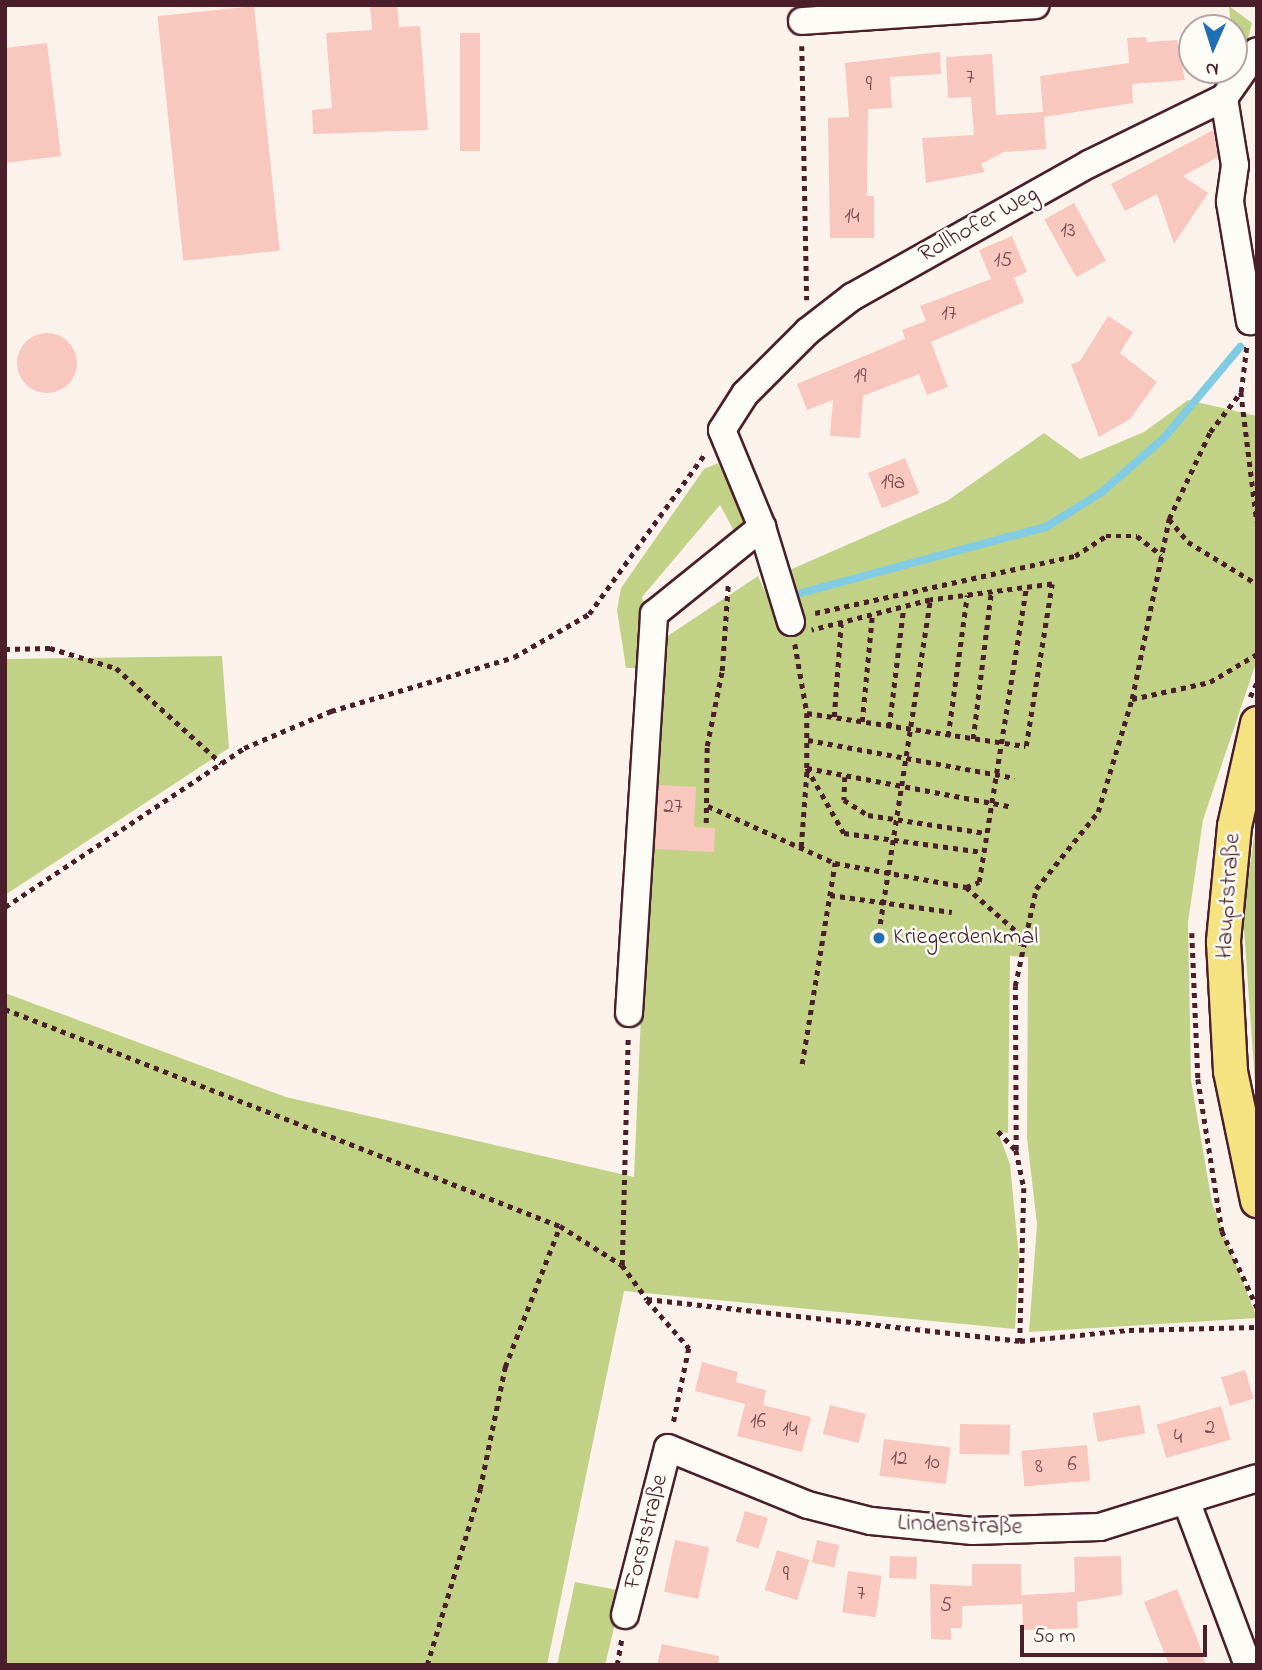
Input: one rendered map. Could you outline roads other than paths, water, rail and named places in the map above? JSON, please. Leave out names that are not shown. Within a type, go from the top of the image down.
[{"type":"main road","name":"Hauptstraße","points":[[1257,723],[1226,886],[1223,1006],[1230,1071],[1257,1200]]},
{"type":"street","points":[[802,21],[1035,5]]},
{"type":"street","name":"Rollhofer Weg","points":[[762,527],[722,430],[745,394],[808,331],[936,248],[1224,98],[1257,51]]},
{"type":"street","points":[[1224,98],[1235,165],[1230,202],[1250,321]]},
{"type":"street","points":[[629,1013],[654,614],[762,527],[791,625]]},
{"type":"street","name":"Lindenstraße","points":[[668,1448],[808,1505],[884,1523],[973,1531],[1100,1527],[1187,1503],[1257,1478]]},
{"type":"street","name":"Forststraße","points":[[625,1615],[668,1448]]},
{"type":"street","points":[[1187,1503],[1248,1665]]},
{"type":"waterway","points":[[801,593],[1046,527],[1102,492],[1164,438],[1240,347]]},
{"type":"place","name":"Kriegerdenkmal","points":[[879,938]]}]
